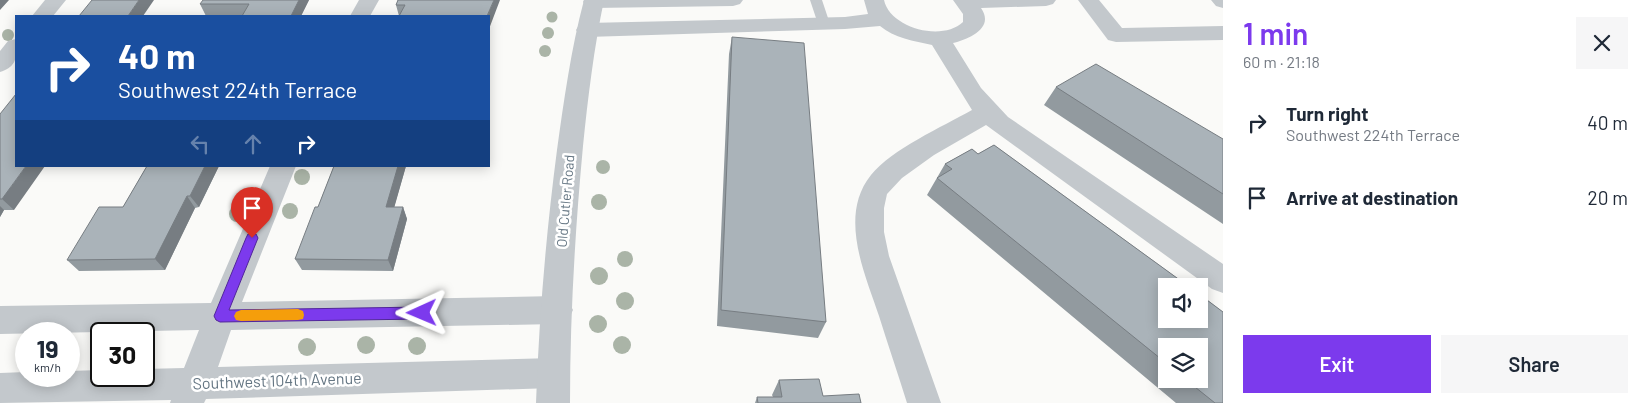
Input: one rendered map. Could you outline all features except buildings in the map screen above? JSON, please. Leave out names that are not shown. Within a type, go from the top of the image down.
[{"type":"street","points":[[43,15],[56,0]]},
{"type":"street","points":[[361,15],[369,0]]},
{"type":"street","points":[[723,0],[728,27]]},
{"type":"street","points":[[593,1],[733,0]]},
{"type":"street","points":[[964,1],[1046,0]]},
{"type":"street","points":[[1088,0],[1116,35],[1223,33]]},
{"type":"street","name":"Old Cutler Road","points":[[553,388],[562,218],[568,160],[593,1]]},
{"type":"street","points":[[587,30],[824,24],[878,10],[907,34],[940,39],[965,33],[972,27],[974,19],[972,10],[964,1]]},
{"type":"street","points":[[940,39],[969,90],[988,113],[1016,135],[1223,280]]},
{"type":"street","points":[[0,65],[15,47]]},
{"type":"street","points":[[924,403],[874,256],[870,234],[869,210],[875,189],[889,173],[910,158],[988,113]]},
{"type":"street","points":[[192,393],[220,316],[261,215],[284,167]]},
{"type":"street","points":[[0,320],[557,310]]},
{"type":"street","name":"Southwest 104th Avenue","points":[[0,389],[192,393],[553,388]]},
{"type":"lane","points":[[816,0],[824,24]]},
{"type":"slow traffic","points":[[241,316],[298,315]]},
{"type":"route","points":[[252,238],[220,316],[422,313]]}]
